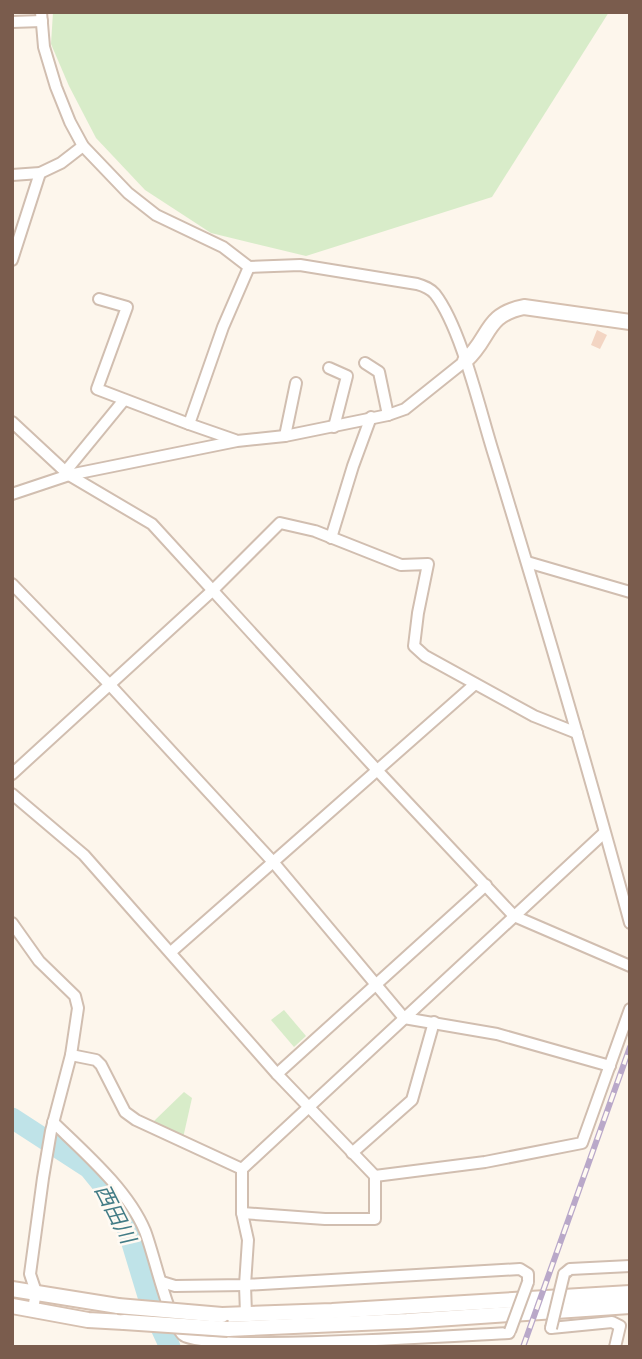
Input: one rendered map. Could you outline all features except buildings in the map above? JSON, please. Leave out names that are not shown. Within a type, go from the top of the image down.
[{"type":"street","points":[[12,22],[42,17],[44,47],[70,122],[83,146],[128,193],[156,215],[223,247],[249,267],[300,265],[427,287],[435,294],[465,361],[527,562],[630,923]]},
{"type":"street","points":[[12,175],[40,173],[61,163],[83,146]]},
{"type":"street","points":[[12,260],[40,173]]},
{"type":"street","points":[[189,424],[223,327],[249,267]]},
{"type":"street","points":[[99,299],[127,307],[97,389],[237,441]]},
{"type":"street","points":[[12,494],[67,473],[237,441],[334,427],[405,409],[476,351],[499,315],[512,309],[524,307],[630,322]]},
{"type":"street","points":[[365,363],[379,372],[388,415]]},
{"type":"street","points":[[329,368],[347,376],[334,427]]},
{"type":"street","points":[[285,436],[296,383]]},
{"type":"street","points":[[67,473],[124,400]]},
{"type":"street","points":[[331,538],[371,417]]},
{"type":"street","points":[[12,422],[67,473],[152,524],[514,916],[630,966]]},
{"type":"street","points":[[12,774],[212,591],[280,523],[331,538],[401,565],[428,564],[414,646],[425,656],[474,684],[534,716],[577,733]]},
{"type":"street","points":[[527,562],[630,592]]},
{"type":"street","points":[[12,584],[110,685],[274,863],[404,1018],[497,1034],[610,1066]]},
{"type":"street","points":[[12,602],[24,595]]},
{"type":"street","points":[[171,952],[474,684]]},
{"type":"street","points":[[12,794],[84,855],[277,1074],[375,1176],[374,1219],[325,1219],[243,1213]]},
{"type":"street","points":[[246,1314],[248,1240],[243,1213],[242,1169],[604,833]]},
{"type":"street","points":[[277,1074],[485,885]]},
{"type":"street","points":[[12,923],[39,961],[75,996],[78,1008],[71,1055],[52,1127],[43,1178],[30,1274],[36,1292],[33,1309]]},
{"type":"street","points":[[375,1176],[485,1161],[582,1143],[630,1009]]},
{"type":"street","points":[[352,1153],[412,1100],[434,1022]]},
{"type":"street","points":[[71,1055],[96,1060],[125,1112],[136,1120],[242,1169]]},
{"type":"street","points":[[52,1127],[107,1173],[144,1229],[171,1312],[181,1334],[189,1340],[630,1306]]},
{"type":"street","points":[[614,1347],[620,1326],[612,1322],[551,1328],[564,1274],[570,1269],[630,1266]]},
{"type":"street","points":[[162,1282],[175,1286],[245,1285],[520,1269],[528,1275],[528,1282],[504,1347]]},
{"type":"street","points":[[12,1289],[118,1306],[222,1315],[630,1293]]},
{"type":"street","points":[[12,1306],[88,1320],[237,1337],[509,1332]]},
{"type":"green space","points":[[53,12],[609,12],[492,197],[306,256],[211,233],[145,190],[96,138],[69,86],[51,44]]},
{"type":"green space","points":[[284,1010],[306,1036],[294,1047],[271,1020]]},
{"type":"green space","points":[[184,1092],[192,1098],[183,1138],[155,1125],[154,1121]]},
{"type":"waterway","name":"西田川","points":[[12,1118],[89,1168],[102,1184],[128,1230],[151,1306],[170,1347]]},
{"type":"railway","points":[[523,1347],[630,1047]]}]
